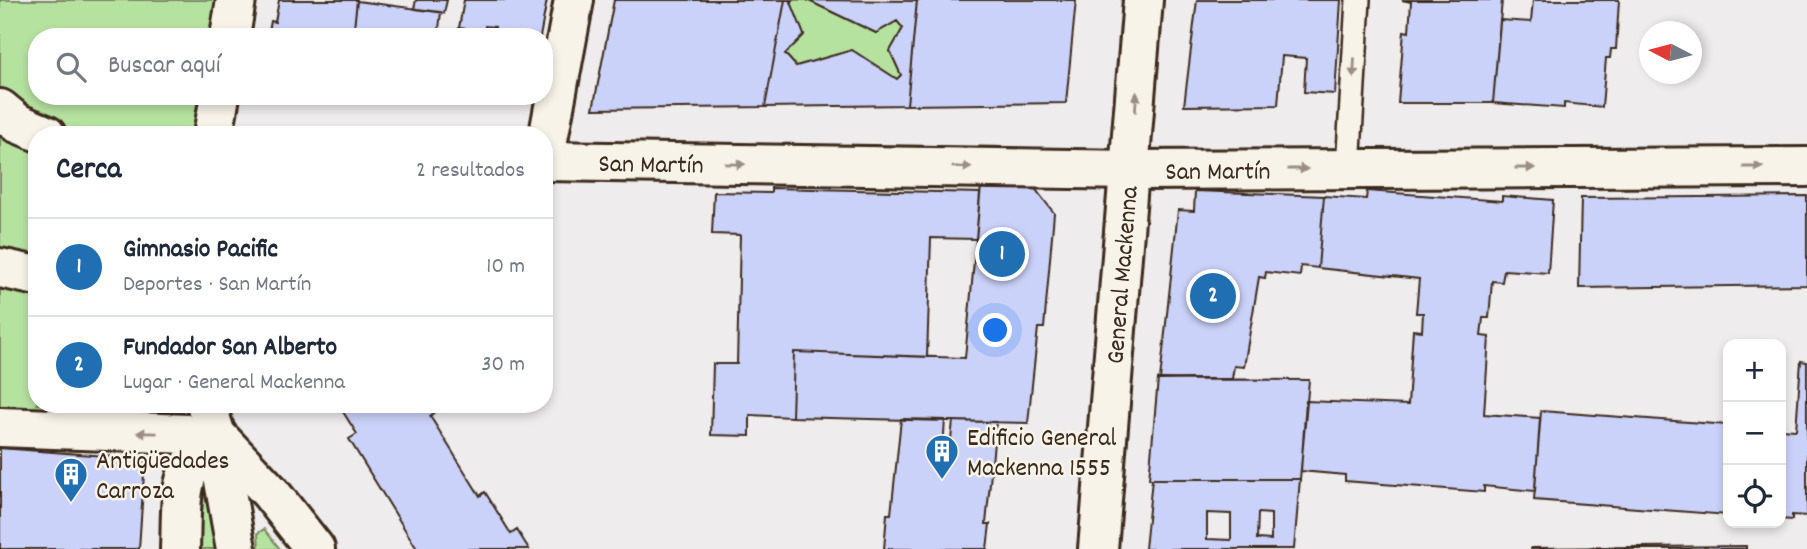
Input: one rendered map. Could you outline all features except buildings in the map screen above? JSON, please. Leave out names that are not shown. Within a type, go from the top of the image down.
[{"type":"main road","points":[[231,28],[236,0]]},
{"type":"main road","points":[[551,126],[574,0]]},
{"type":"main road","name":"General Mackenna","points":[[1098,549],[1132,170],[1143,0]]},
{"type":"main road","points":[[215,126],[218,105]]},
{"type":"main road","points":[[0,109],[17,123],[28,128]]},
{"type":"main road","name":"San Martín","points":[[553,161],[1132,170],[1807,167]]},
{"type":"main road","points":[[0,268],[28,274]]},
{"type":"main road","points":[[102,432],[120,413]]},
{"type":"main road","points":[[0,427],[102,432],[211,419]]},
{"type":"main road","points":[[180,549],[182,486],[186,473],[202,446],[211,419]]},
{"type":"main road","points":[[211,419],[236,549]]},
{"type":"main road","points":[[211,419],[315,549]]},
{"type":"lane","points":[[1348,169],[1358,0]]},
{"type":"green space","points":[[0,0],[229,0],[224,28],[28,28],[28,105],[213,105],[209,126],[28,126],[28,413],[174,413],[173,435],[0,424]]},
{"type":"green space","points":[[807,0],[876,33],[897,21],[903,28],[890,51],[901,75],[897,79],[852,50],[796,66],[785,54],[804,35],[791,2]]},
{"type":"green space","points":[[196,475],[206,495],[215,549],[193,549]]},
{"type":"green space","points":[[264,529],[280,549],[259,549],[258,533]]},
{"type":"place","name":"Gimnasio Pacific","points":[[1002,254]]},
{"type":"place","name":"Fundador San Alberto","points":[[1213,296]]},
{"type":"place","name":"Edificio General Mackenna 1555","points":[[942,481]]},
{"type":"place","name":"Antigüedades Carroza","points":[[71,504]]}]
